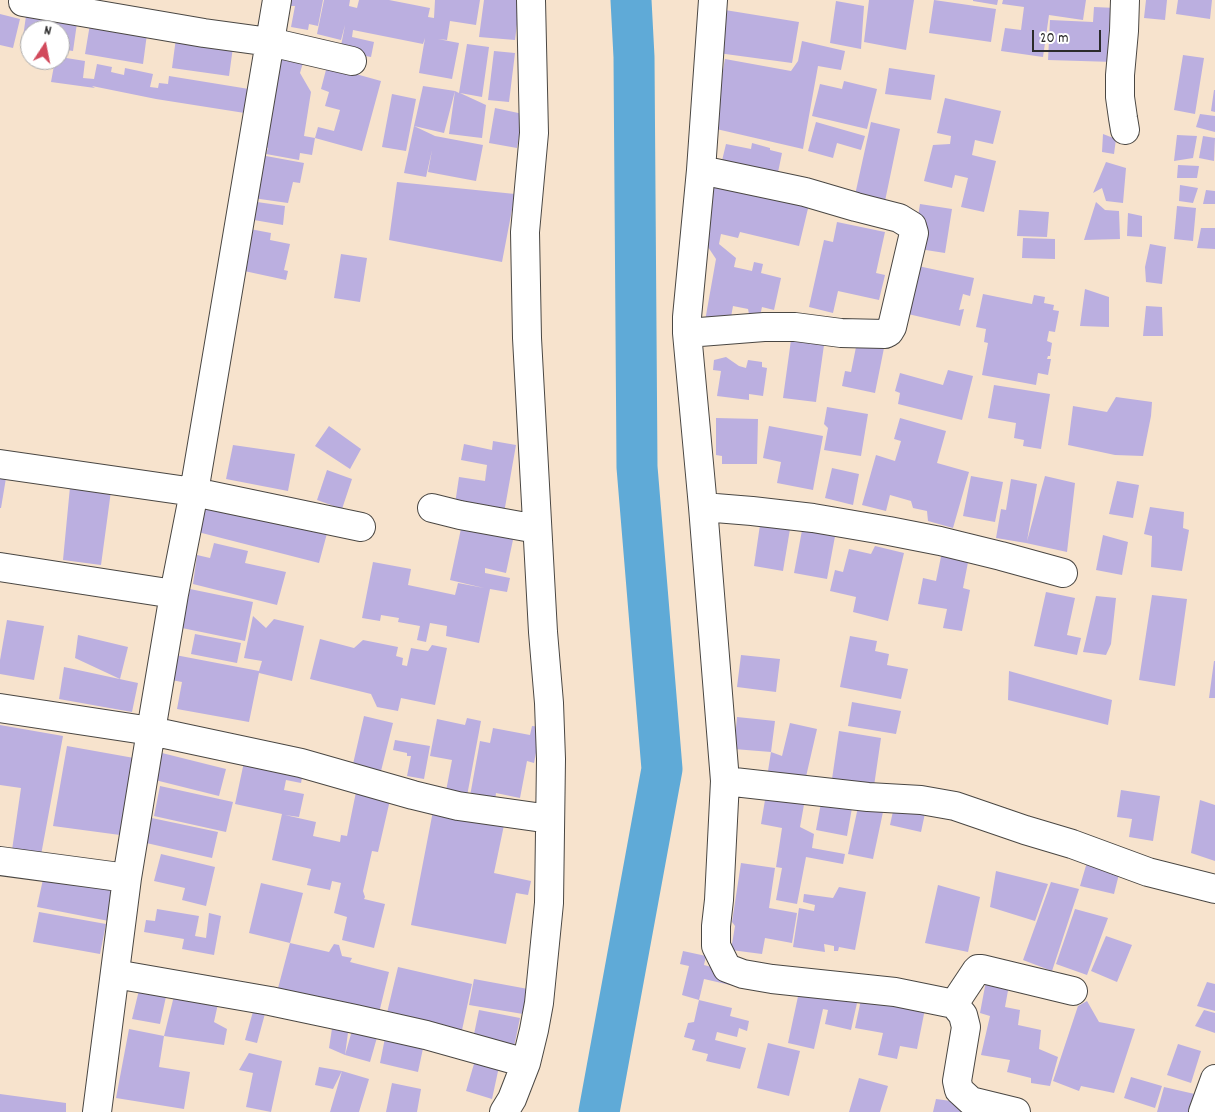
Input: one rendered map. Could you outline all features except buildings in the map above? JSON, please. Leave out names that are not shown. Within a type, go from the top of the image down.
[{"type":"street","points":[[97,1112],[127,878],[277,0]]},
{"type":"street","points":[[504,1112],[512,1099],[526,1063],[534,1030],[539,1003],[549,903],[551,759],[549,703],[543,632],[527,338],[525,232],[534,134],[532,0]]},
{"type":"street","points":[[713,0],[687,333],[725,781],[716,946],[727,968],[743,974],[772,979],[895,992],[954,1004],[963,1015],[966,1027],[957,1081],[959,1090],[971,1101],[1016,1112]]},
{"type":"street","points":[[1125,0],[1120,97],[1122,118],[1126,130]]},
{"type":"street","points":[[23,2],[204,33],[270,42],[352,61]]},
{"type":"street","points":[[687,333],[764,327],[795,327],[841,333],[885,334],[889,332],[892,326],[914,233],[912,226],[899,218],[805,192],[701,170]]},
{"type":"street","points":[[0,464],[194,492],[361,527]]},
{"type":"street","points":[[703,507],[752,510],[890,531],[1063,573]]},
{"type":"street","points":[[432,508],[460,515],[537,528]]},
{"type":"street","points":[[0,567],[174,594]]},
{"type":"street","points":[[0,708],[151,731],[301,763],[458,806],[550,819]]},
{"type":"street","points":[[725,781],[868,797],[921,800],[956,806],[1072,844],[1148,872],[1215,889]]},
{"type":"street","points":[[0,862],[127,878]]},
{"type":"street","points":[[954,1004],[978,969],[1072,991]]},
{"type":"street","points":[[115,974],[355,1018],[426,1035],[526,1063]]},
{"type":"street","points":[[1203,1112],[1215,1079]]},
{"type":"waterway","points":[[599,1112],[662,769],[637,467],[634,57],[631,0]]}]
